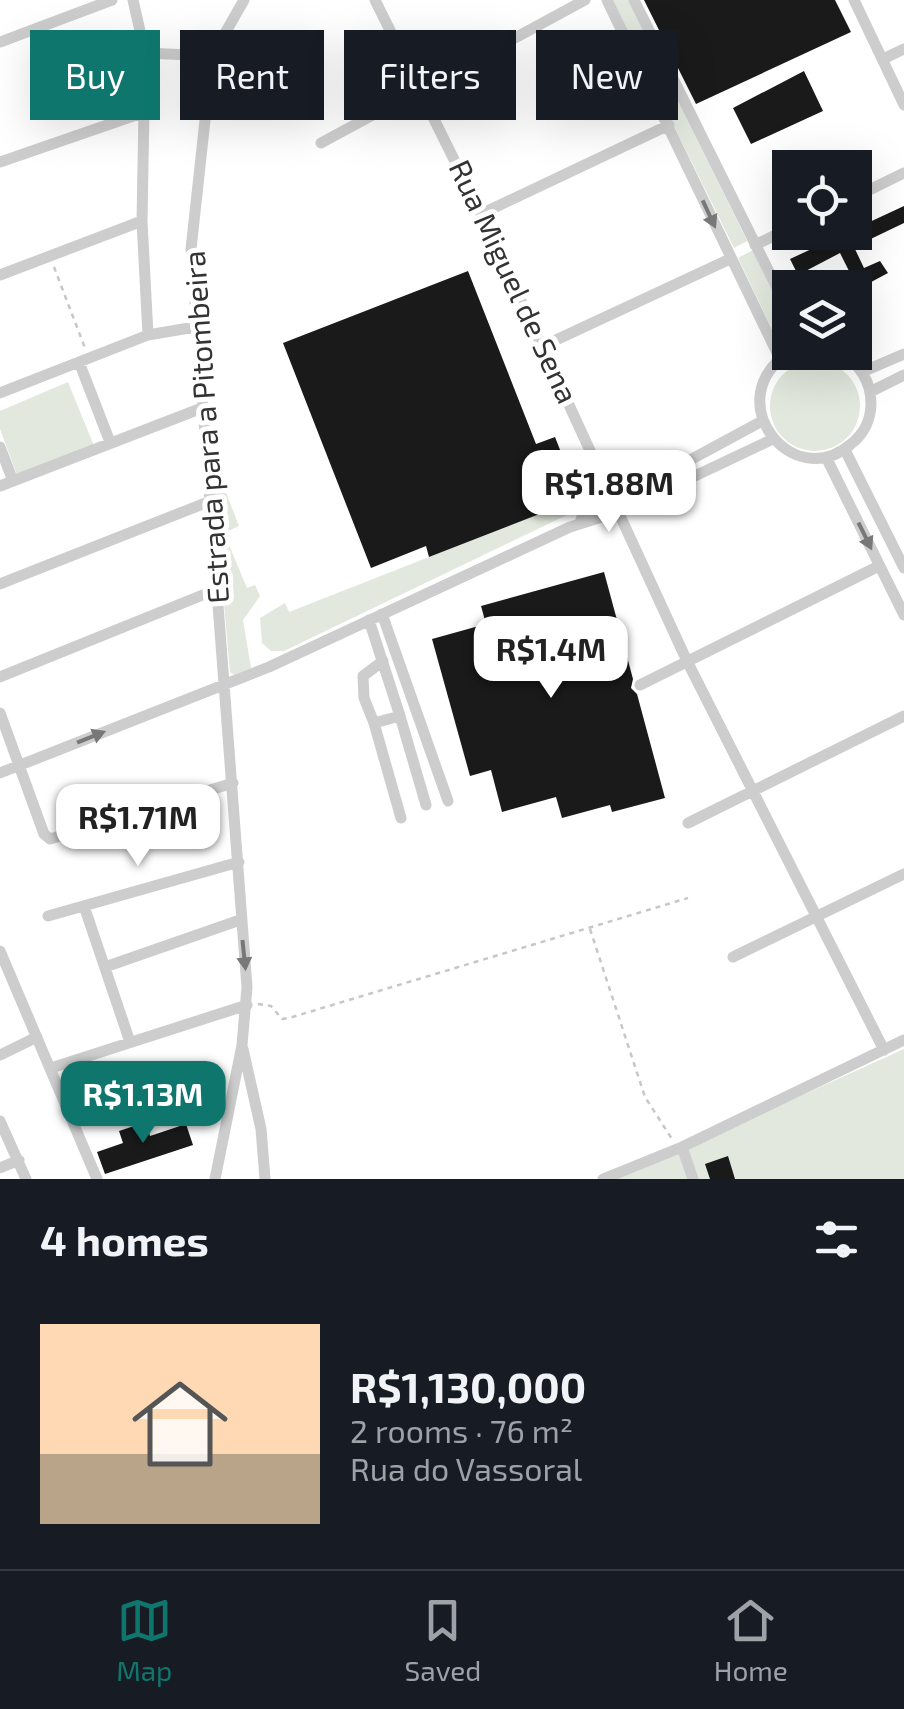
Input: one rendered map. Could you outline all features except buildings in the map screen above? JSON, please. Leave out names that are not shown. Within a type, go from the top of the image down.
[{"type":"street","points":[[0,42],[112,0]]},
{"type":"street","points":[[133,0],[140,30]]},
{"type":"street","name":"Estrada para a Pitombeira","points":[[227,30],[244,0]]},
{"type":"street","name":"Rua Miguel de Sena","points":[[375,0],[391,30]]},
{"type":"street","points":[[516,36],[586,0]]},
{"type":"street","points":[[607,0],[730,259],[772,333]]},
{"type":"street","points":[[634,0],[772,279]]},
{"type":"street","points":[[854,0],[904,105]]},
{"type":"street","points":[[883,59],[904,49]]},
{"type":"street","points":[[0,162],[122,120]]},
{"type":"street","points":[[142,120],[148,335]]},
{"type":"street","name":"Estrada para a Pitombeira","points":[[205,120],[192,250],[202,408],[220,588],[247,1005],[215,1179]]},
{"type":"street","points":[[321,143],[361,120]]},
{"type":"street","name":"Rua Miguel de Sena","points":[[436,120],[621,511],[687,661],[884,1050]]},
{"type":"street","points":[[482,214],[669,125]]},
{"type":"street","points":[[691,174],[714,163]]},
{"type":"street","points":[[872,189],[904,173]]},
{"type":"street","points":[[0,274],[142,222]]},
{"type":"street","points":[[755,245],[772,237]]},
{"type":"street","points":[[543,346],[730,259]]},
{"type":"street","points":[[0,393],[148,335],[196,327]]},
{"type":"street","points":[[774,370],[761,387],[762,421],[773,439],[806,458],[826,457],[845,450],[866,426],[870,392],[862,372],[904,354]]},
{"type":"street","points":[[84,360],[110,442]]},
{"type":"street","points":[[870,392],[904,376]]},
{"type":"street","points":[[0,447],[6,484],[202,408]]},
{"type":"street","points":[[570,527],[614,498],[762,421]]},
{"type":"street","points":[[0,773],[226,684],[570,527],[621,511],[773,439]]},
{"type":"street","points":[[845,450],[902,559]]},
{"type":"street","points":[[826,457],[904,615]]},
{"type":"street","points":[[0,584],[213,500]]},
{"type":"street","points":[[640,685],[879,566]]},
{"type":"street","points":[[0,676],[220,588]]},
{"type":"street","points":[[376,617],[383,661],[426,805]]},
{"type":"street","points":[[376,617],[448,802]]},
{"type":"street","points":[[383,661],[363,676],[364,698],[401,818]]},
{"type":"street","points":[[0,713],[44,834],[50,838],[233,783]]},
{"type":"street","points":[[374,723],[400,716]]},
{"type":"street","points":[[688,824],[904,716]]},
{"type":"street","points":[[48,916],[238,862]]},
{"type":"street","points":[[733,957],[904,874]]},
{"type":"street","points":[[84,906],[130,1042]]},
{"type":"street","points":[[105,967],[240,920]]},
{"type":"street","points":[[0,951],[97,1179]]},
{"type":"street","points":[[51,1068],[247,1005]]},
{"type":"street","points":[[0,1055],[37,1037]]},
{"type":"street","points":[[603,1179],[682,1146],[904,1040]]},
{"type":"street","points":[[242,1044],[261,1129],[265,1179]]},
{"type":"street","points":[[2,1129],[26,1179]]},
{"type":"street","points":[[682,1146],[693,1179]]},
{"type":"street","points":[[0,1168],[19,1160]]},
{"type":"path","points":[[50,256],[84,360]]},
{"type":"path","points":[[247,1005],[264,1003],[282,1019],[289,1018],[688,898]]},
{"type":"path","points":[[590,928],[645,1097],[659,1125],[682,1146]]},
{"type":"shaded area","points":[[612,0],[629,0],[644,30],[627,30]]},
{"type":"shaded area","points":[[678,100],[747,241],[734,248],[671,120],[678,120]]},
{"type":"shaded area","points":[[753,250],[772,289],[772,329],[738,258]]},
{"type":"shaded area","points":[[789,370],[841,370],[859,397],[859,415],[852,431],[840,443],[824,450],[806,450],[790,443],[778,431],[771,415],[774,389]]},
{"type":"shaded area","points":[[68,382],[94,446],[17,475],[0,429],[0,411]]},
{"type":"shaded area","points":[[212,467],[216,467],[239,526],[224,533],[247,588],[255,585],[260,596],[243,620],[251,668],[234,675],[230,672]]},
{"type":"shaded area","points":[[564,493],[571,501],[569,514],[284,651],[271,651],[262,643],[260,618],[285,603],[289,612],[559,506],[556,496]]},
{"type":"shaded area","points":[[904,1049],[904,1179],[617,1179]]}]
